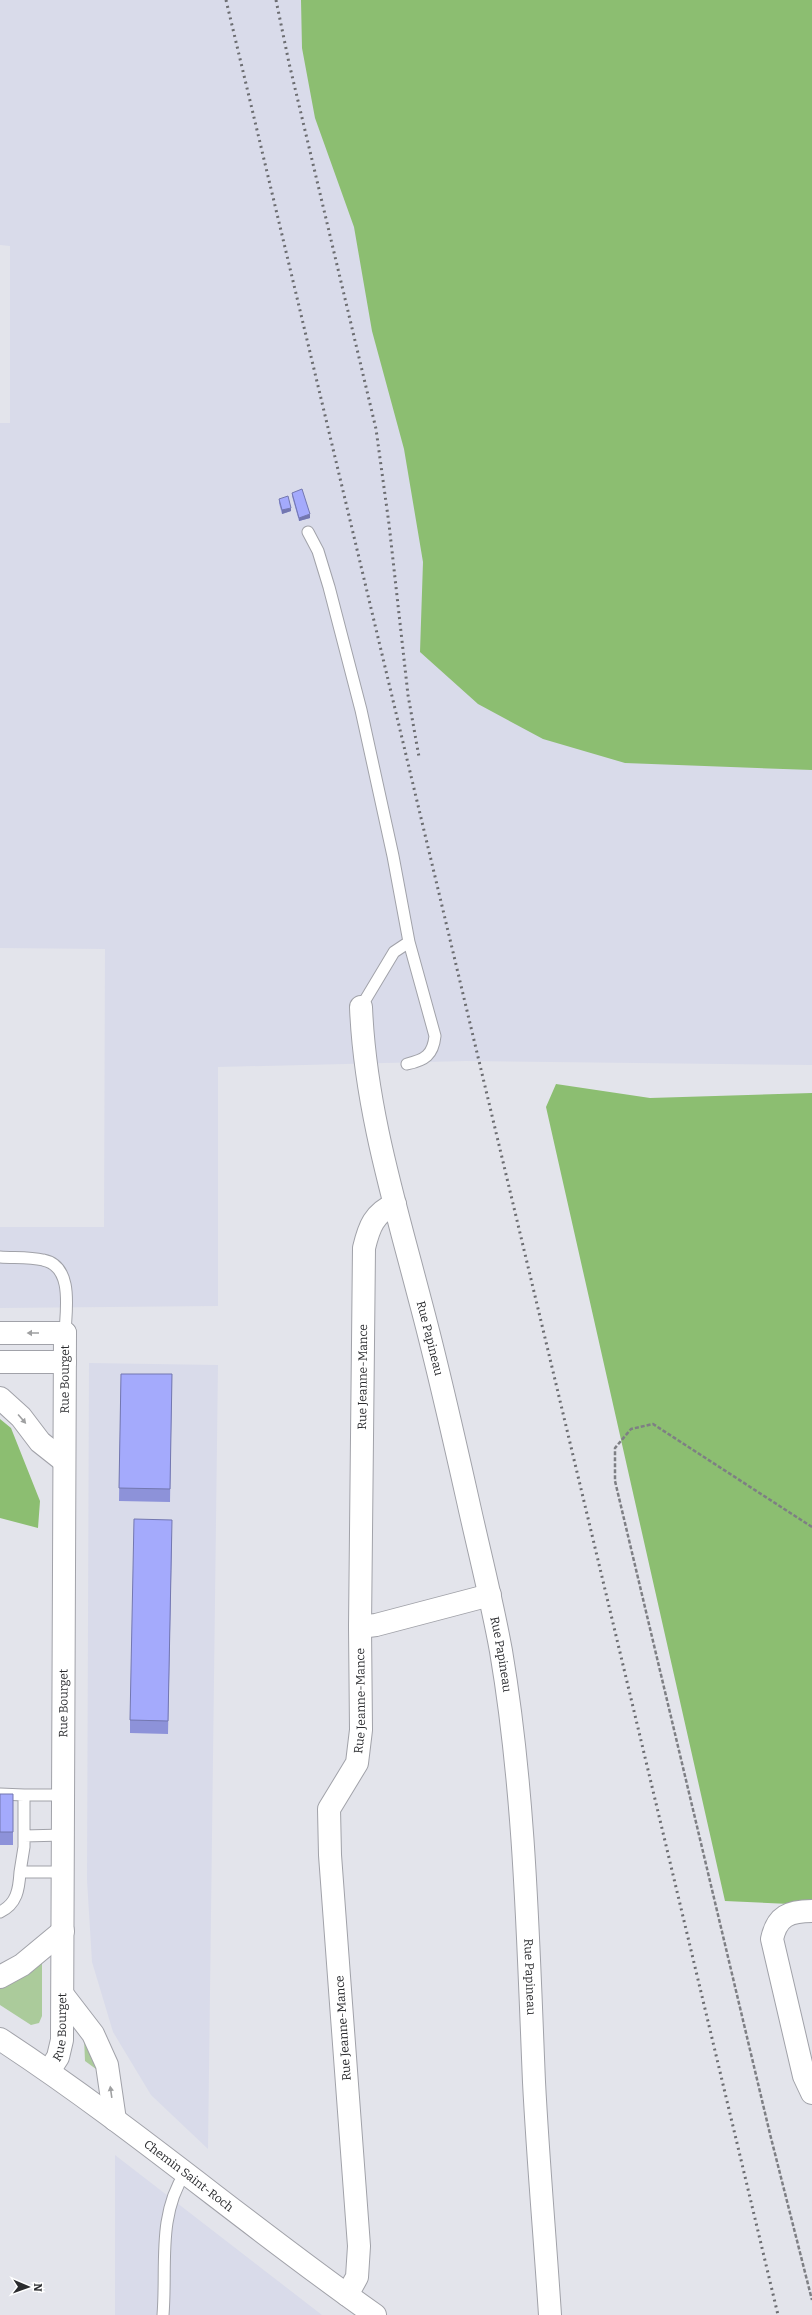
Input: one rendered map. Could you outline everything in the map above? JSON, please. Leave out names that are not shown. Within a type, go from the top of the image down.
[{"type":"main road","name":"Rue Papineau","points":[[361,1007],[369,1092],[395,1204],[432,1344],[490,1595],[509,1710],[520,1814],[550,2315]]},
{"type":"main road","name":"Rue Jeanne-Mance","points":[[347,2295],[357,2277],[360,2259],[330,1855],[329,1809],[351,1774],[360,1749],[364,1248],[372,1220],[384,1208],[395,1204]]},
{"type":"main road","points":[[0,1333],[65,1333]]},
{"type":"main road","name":"Rue Bourget","points":[[49,2071],[58,2057],[61,2045],[63,1995],[65,1333]]},
{"type":"main road","points":[[0,1362],[65,1362]]},
{"type":"main road","points":[[0,1398],[21,1417],[40,1442],[64,1461]]},
{"type":"main road","points":[[360,1627],[376,1625],[490,1595]]},
{"type":"main road","points":[[812,1911],[794,1912],[783,1917],[774,1927],[772,1939],[775,1959],[790,2013],[804,2076],[812,2093]]},
{"type":"main road","points":[[0,1977],[22,1964],[63,1931]]},
{"type":"main road","points":[[63,1995],[93,2034],[107,2065],[115,2120]]},
{"type":"main road","name":"Chemin Saint-Roch","points":[[0,2039],[49,2071],[375,2315]]},
{"type":"lane","points":[[308,532],[318,551],[329,587],[361,710],[393,856],[409,942],[435,1036],[434,1047],[429,1056],[420,1061],[407,1064]]},
{"type":"lane","points":[[361,1007],[394,952],[409,942]]},
{"type":"lane","points":[[0,1257],[44,1260],[58,1268],[64,1277],[66,1288],[65,1333]]},
{"type":"lane","points":[[0,1794],[63,1795]]},
{"type":"lane","points":[[3,1908],[17,1894],[24,1836],[24,1795]]},
{"type":"lane","points":[[24,1836],[63,1835]]},
{"type":"lane","points":[[20,1872],[63,1872]]},
{"type":"lane","points":[[163,2315],[168,2212],[174,2190],[185,2174]]},
{"type":"path","points":[[812,1527],[653,1424],[631,1429],[615,1448],[615,1481],[768,2127],[812,2300]]},
{"type":"shaded area","points":[[0,0],[812,0],[812,1065],[466,1061],[218,1067],[218,1306],[0,1308],[0,1227],[104,1227],[105,949],[0,948],[0,423],[10,423],[10,246],[0,245]]},
{"type":"shaded area","points":[[89,1363],[218,1365],[208,2149],[151,2095],[113,2032],[92,1962],[87,1880]]},
{"type":"shaded area","points":[[115,2155],[322,2315],[115,2315]]},
{"type":"green space","points":[[301,0],[812,0],[812,770],[625,763],[543,739],[478,704],[420,652],[423,562],[404,449],[372,331],[354,227],[315,118],[302,48]]},
{"type":"green space","points":[[556,1084],[650,1098],[812,1093],[812,1905],[725,1901],[546,1107]]},
{"type":"green space","points":[[0,1419],[11,1428],[40,1501],[38,1528],[0,1518]]},
{"type":"green space","points":[[42,1962],[42,2016],[39,2023],[31,2025],[0,2005],[0,1985]]},
{"type":"green space","points":[[84,2038],[98,2068],[96,2069],[85,2061]]},
{"type":"building","points":[[302,489],[310,514],[299,518],[292,493]]},
{"type":"building","points":[[288,496],[291,508],[282,510],[279,499]]},
{"type":"building","points":[[121,1374],[172,1374],[170,1489],[119,1488]]},
{"type":"building","points":[[134,1519],[172,1520],[168,1721],[130,1720]]},
{"type":"building","points":[[0,1794],[13,1794],[13,1832],[0,1832]]},
{"type":"railway","points":[[226,0],[778,2315]]},
{"type":"railway","points":[[276,0],[289,63],[376,429],[389,524],[408,695],[419,757]]}]
